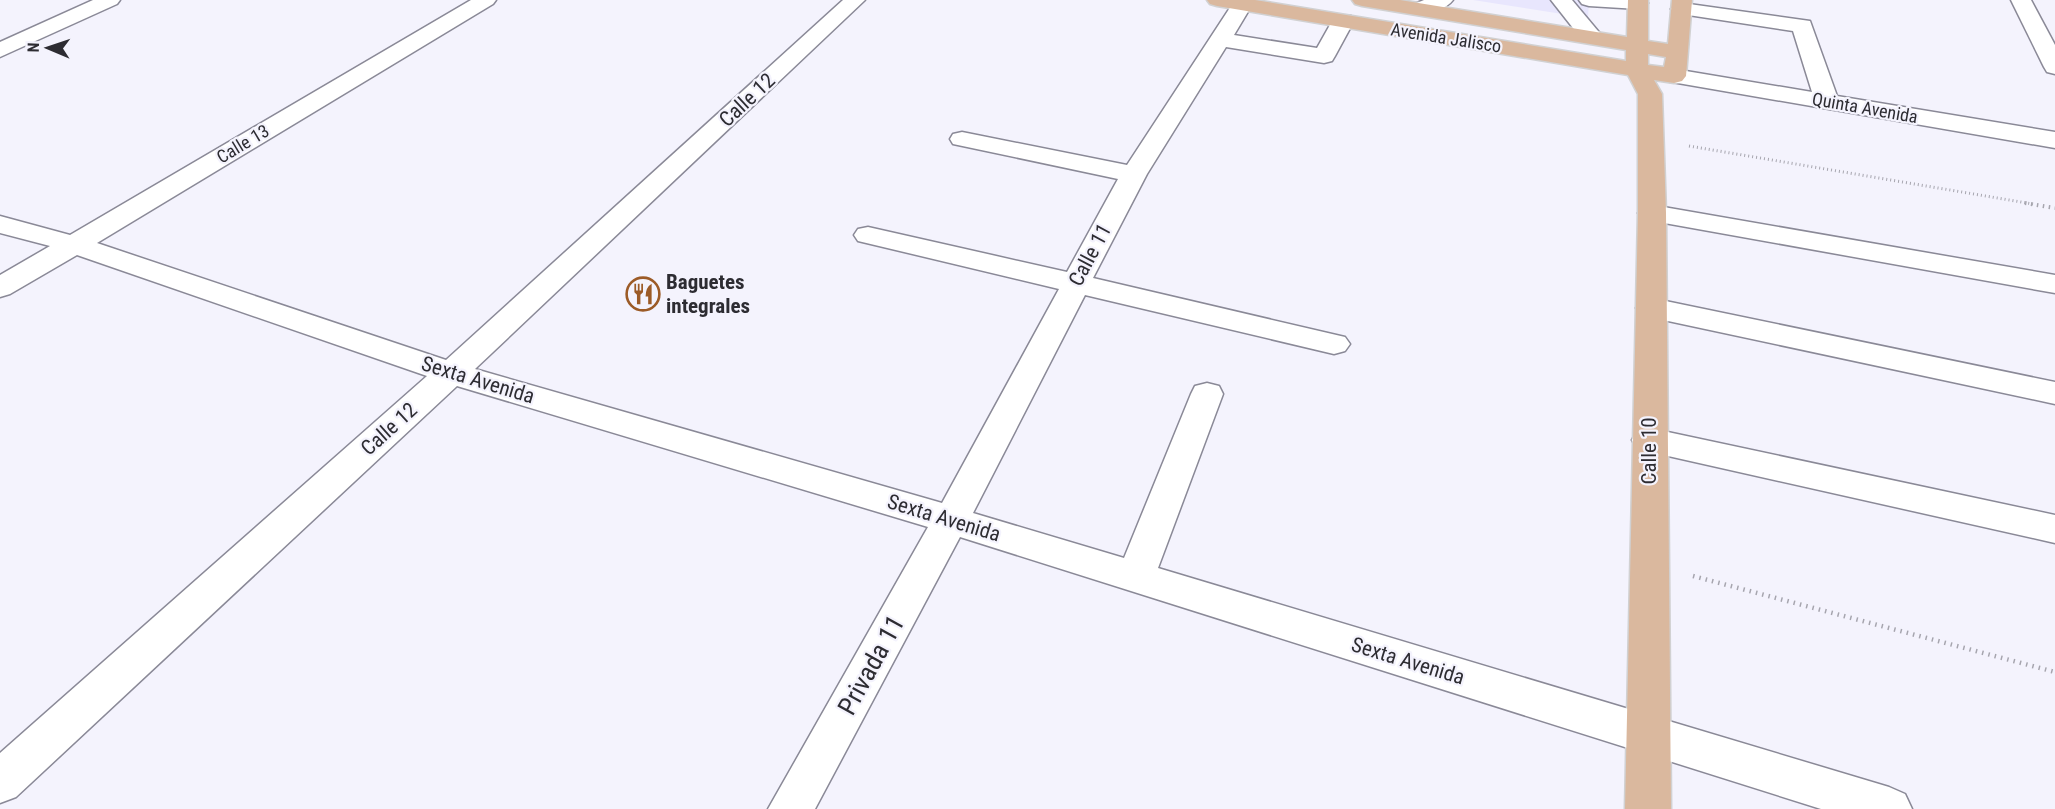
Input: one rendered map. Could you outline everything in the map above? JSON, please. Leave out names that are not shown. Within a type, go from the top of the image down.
[{"type":"main road","name":"Avenida Jalisco","points":[[1362,0],[1677,52]]},
{"type":"main road","name":"Avenida Jalisco","points":[[1235,1],[1654,80]]},
{"type":"main road","name":"Calle 10","points":[[1638,2],[1637,45],[1654,80],[1650,140],[1652,213],[1648,809]]},
{"type":"main road","name":"Calle 10","points":[[1654,80],[1677,52],[1682,5]]},
{"type":"street","points":[[0,50],[110,0]]},
{"type":"street","name":"Calle 13","points":[[0,288],[486,0]]},
{"type":"street","name":"Calle 12","points":[[0,782],[451,373],[855,0]]},
{"type":"street","points":[[1419,9],[1443,0]]},
{"type":"street","points":[[1560,0],[1592,37]]},
{"type":"street","points":[[1589,0],[1638,2]]},
{"type":"street","points":[[2021,0],[2055,67]]},
{"type":"street","name":"Calle 11","points":[[951,520],[1134,174],[1220,39],[1235,1]]},
{"type":"street","points":[[1682,5],[1802,26],[1827,102]]},
{"type":"street","points":[[1220,39],[1324,56],[1343,21]]},
{"type":"street","name":"Quinta Avenida","points":[[1654,80],[1827,102],[2055,140]]},
{"type":"street","points":[[962,139],[1134,174]]},
{"type":"street","points":[[1652,213],[2055,284]]},
{"type":"street","name":"Sexta Avenida","points":[[0,224],[73,244],[451,373],[951,520],[1889,809]]},
{"type":"street","points":[[868,235],[1334,344]]},
{"type":"street","points":[[1651,308],[2055,393]]},
{"type":"street","points":[[1135,577],[1207,394]]},
{"type":"street","points":[[1649,440],[2055,530]]},
{"type":"street","name":"Privada 11","points":[[791,809],[951,520]]},
{"type":"path","points":[[1650,140],[2055,208]]},
{"type":"path","points":[[1649,564],[2055,672]]},
{"type":"shaded area","points":[[1473,0],[1589,0],[1588,18]]},
{"type":"place","name":"Baguetes integrales","points":[[643,294]]}]
